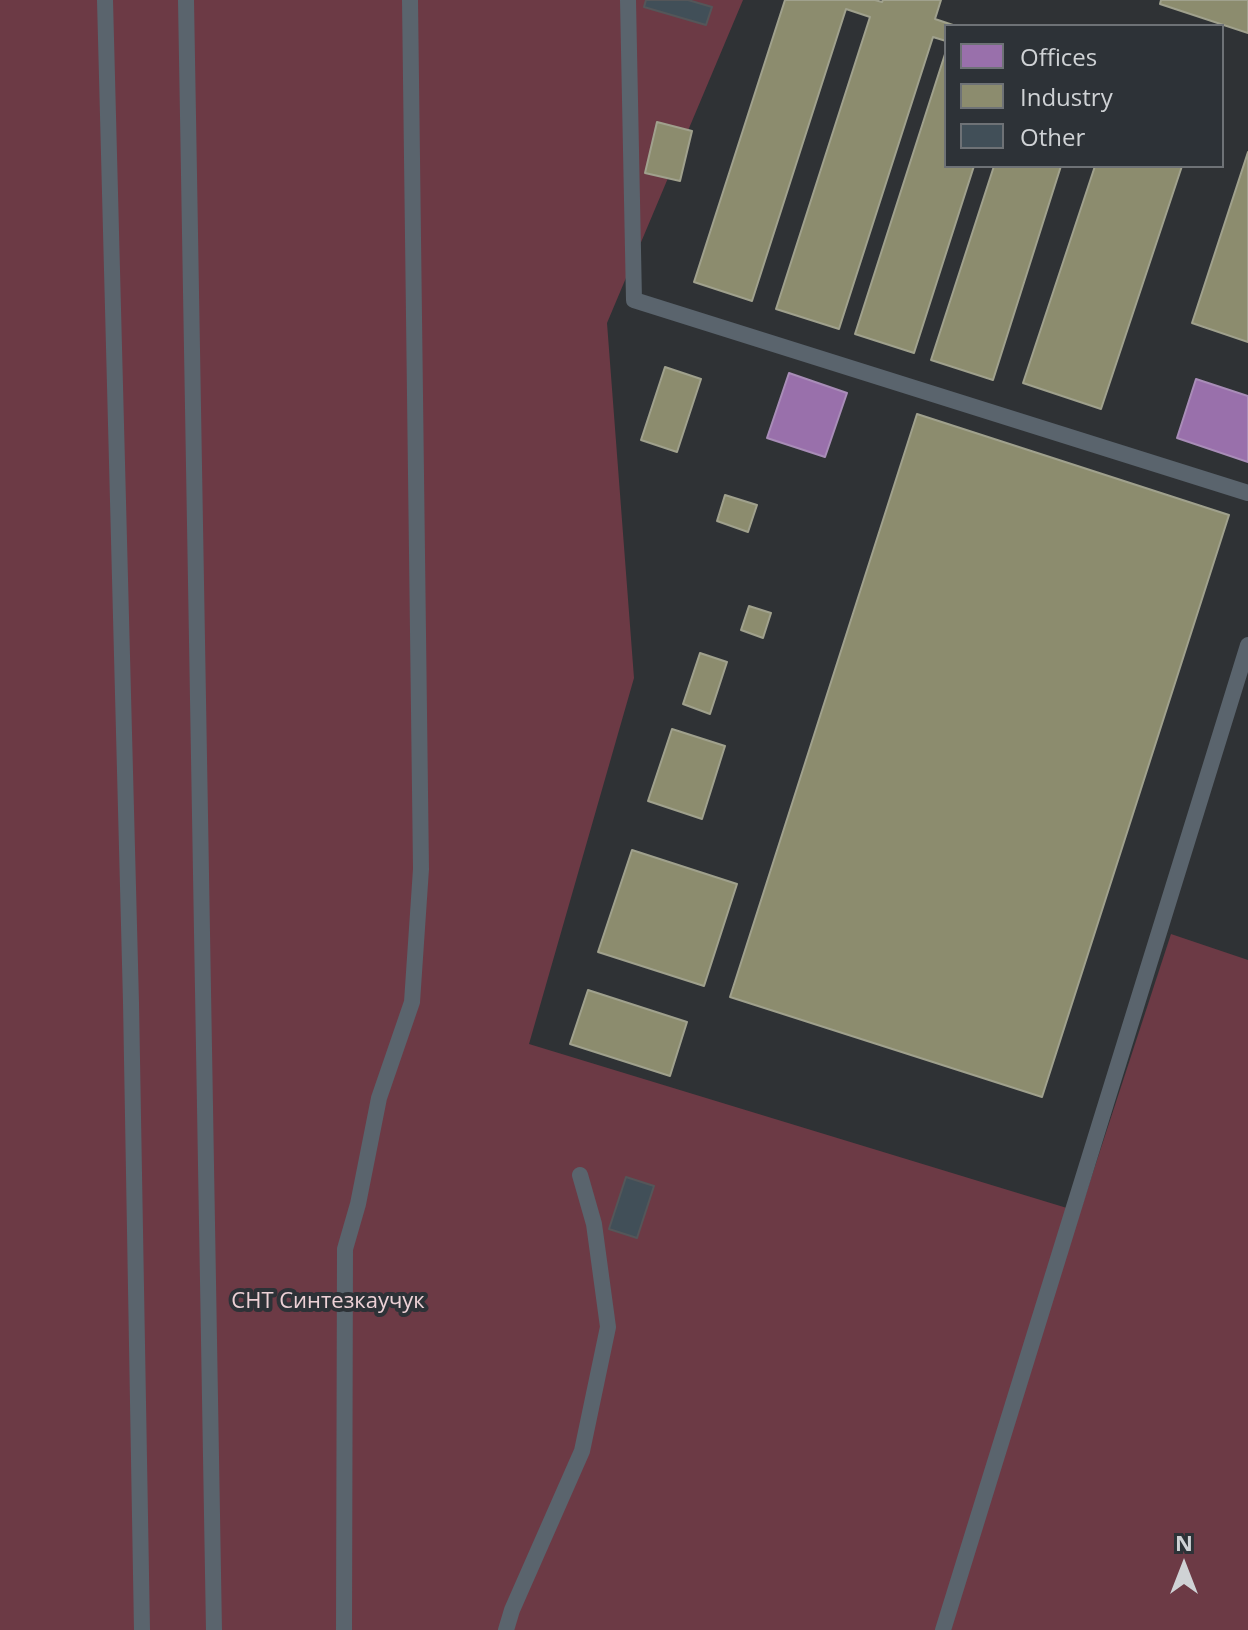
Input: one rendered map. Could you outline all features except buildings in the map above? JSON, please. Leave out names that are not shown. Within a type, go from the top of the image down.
[{"type":"lane","points":[[105,0],[131,1018],[142,1630]]},
{"type":"lane","points":[[186,0],[214,1630]]},
{"type":"lane","points":[[344,1630],[345,1249],[358,1204],[379,1098],[412,1002],[421,869],[410,0]]},
{"type":"lane","points":[[628,0],[634,300],[1248,493]]},
{"type":"lane","points":[[943,1630],[1248,645]]},
{"type":"lane","points":[[506,1630],[582,1451],[608,1327],[594,1224],[580,1175]]},
{"type":"green space","name":"СНТ Синтезкаучук","points":[[0,0],[743,0],[607,323],[634,678],[529,1044],[1080,1212],[1171,934],[1248,960],[1248,1630],[0,1630]]}]
